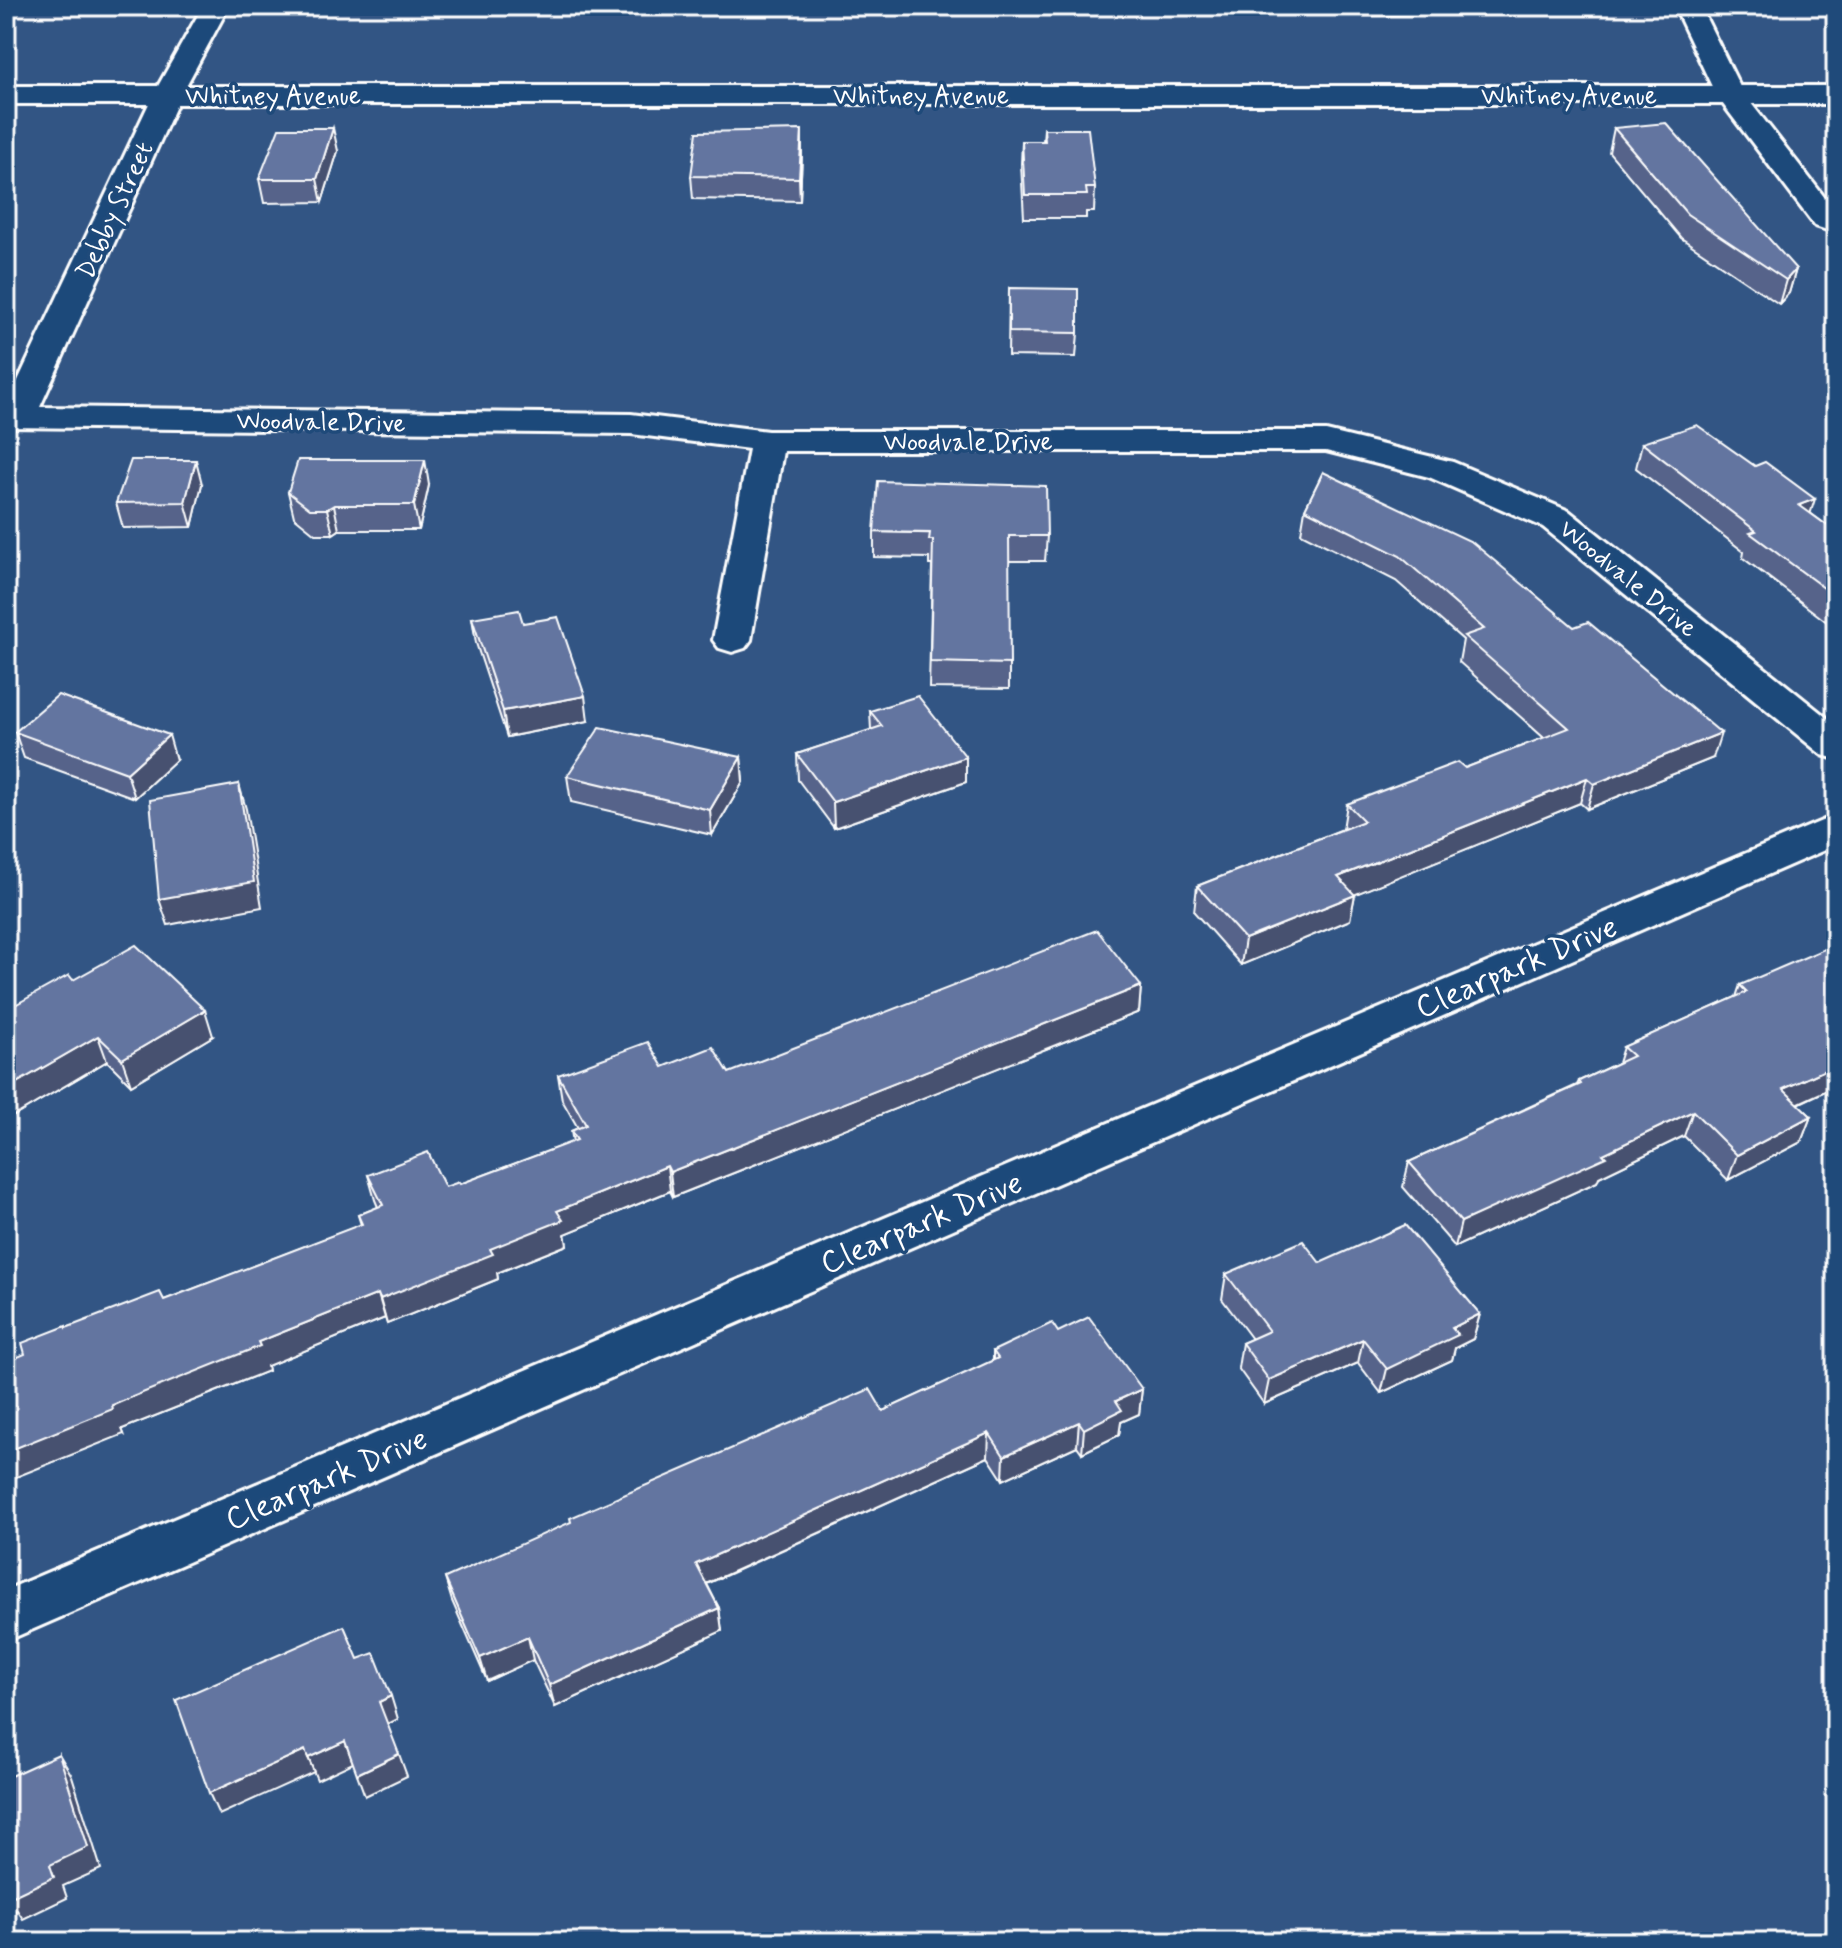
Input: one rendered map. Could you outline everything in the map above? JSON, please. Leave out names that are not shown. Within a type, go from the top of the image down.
[{"type":"street","name":"Debby Street","points":[[12,417],[167,95],[216,6]]},
{"type":"street","points":[[1687,6],[1730,95],[1826,220],[1836,224]]},
{"type":"street","name":"Whitney Avenue","points":[[6,95],[1836,95]]},
{"type":"street","name":"Woodvale Drive","points":[[12,417],[631,424],[768,441],[1326,441],[1441,469],[1556,519],[1836,746]]},
{"type":"street","points":[[732,640],[768,441]]},
{"type":"street","name":"Clearpark Drive","points":[[6,1616],[1836,829]]},
{"type":"building","points":[[1666,123],[1796,269],[1786,280],[1687,214],[1614,128]]},
{"type":"building","points":[[279,128],[333,128],[317,179],[259,179]]},
{"type":"building","points":[[1044,129],[1088,129],[1095,188],[1086,188],[1087,195],[1025,195],[1022,141],[1045,141]]},
{"type":"building","points":[[802,130],[799,178],[691,176],[697,132]]},
{"type":"building","points":[[1009,288],[1078,289],[1078,333],[1009,332]]},
{"type":"building","points":[[1697,425],[1755,466],[1765,462],[1815,499],[1799,505],[1836,532],[1836,597],[1750,533],[1756,531],[1642,443]]},
{"type":"building","points":[[131,460],[196,460],[185,502],[116,503]]},
{"type":"building","points":[[298,460],[425,460],[414,505],[334,505],[327,509],[310,509],[288,492]]},
{"type":"building","points":[[1323,472],[1472,542],[1574,627],[1588,622],[1721,733],[1594,784],[1587,778],[1338,877],[1355,895],[1245,939],[1197,886],[1364,821],[1347,804],[1458,762],[1465,768],[1569,728],[1464,636],[1484,629],[1400,556],[1305,509]]},
{"type":"building","points":[[878,481],[1046,486],[1047,536],[1009,536],[1010,664],[930,662],[933,540],[929,540],[930,533],[874,532]]},
{"type":"building","points":[[519,610],[523,623],[558,617],[585,696],[503,711],[472,618]]},
{"type":"building","points":[[58,695],[169,735],[127,773],[15,732]]},
{"type":"building","points":[[918,696],[966,757],[833,802],[797,754],[882,726],[870,711]]},
{"type":"building","points":[[600,727],[741,757],[710,810],[567,776]]},
{"type":"building","points":[[239,784],[254,882],[159,899],[150,800]]},
{"type":"building","points":[[1097,930],[1141,986],[670,1172],[667,1166],[557,1211],[563,1220],[490,1249],[493,1254],[380,1299],[378,1294],[258,1342],[260,1346],[112,1405],[113,1409],[6,1452],[6,1362],[25,1354],[22,1343],[160,1292],[164,1300],[362,1224],[358,1215],[383,1205],[368,1175],[428,1152],[445,1187],[577,1140],[571,1131],[586,1125],[558,1075],[648,1042],[663,1067],[713,1047],[729,1073]]},
{"type":"building","points":[[1836,944],[1836,1065],[1783,1089],[1811,1116],[1737,1155],[1693,1111],[1603,1154],[1606,1157],[1461,1222],[1409,1162],[1581,1084],[1579,1081],[1633,1056],[1623,1047],[1747,992],[1740,985]]},
{"type":"building","points":[[136,945],[205,1010],[122,1059],[98,1036],[6,1089],[6,1010],[69,975],[73,980]]},
{"type":"building","points":[[1405,1225],[1480,1314],[1452,1328],[1458,1335],[1387,1369],[1363,1339],[1269,1380],[1242,1343],[1269,1331],[1226,1274],[1303,1241],[1320,1263]]},
{"type":"building","points":[[1089,1317],[1142,1389],[1116,1401],[1122,1410],[1084,1429],[1079,1422],[1004,1456],[989,1433],[696,1564],[719,1608],[549,1685],[528,1637],[480,1658],[445,1578],[571,1522],[570,1518],[870,1389],[883,1411],[998,1358],[993,1351],[1052,1323],[1058,1332]]},
{"type":"building","points":[[344,1626],[358,1659],[374,1653],[391,1696],[379,1702],[399,1754],[357,1774],[345,1741],[308,1758],[305,1750],[209,1793],[176,1700]]},
{"type":"building","points":[[59,1754],[88,1847],[50,1865],[54,1877],[9,1898],[6,1888],[6,1778]]}]
